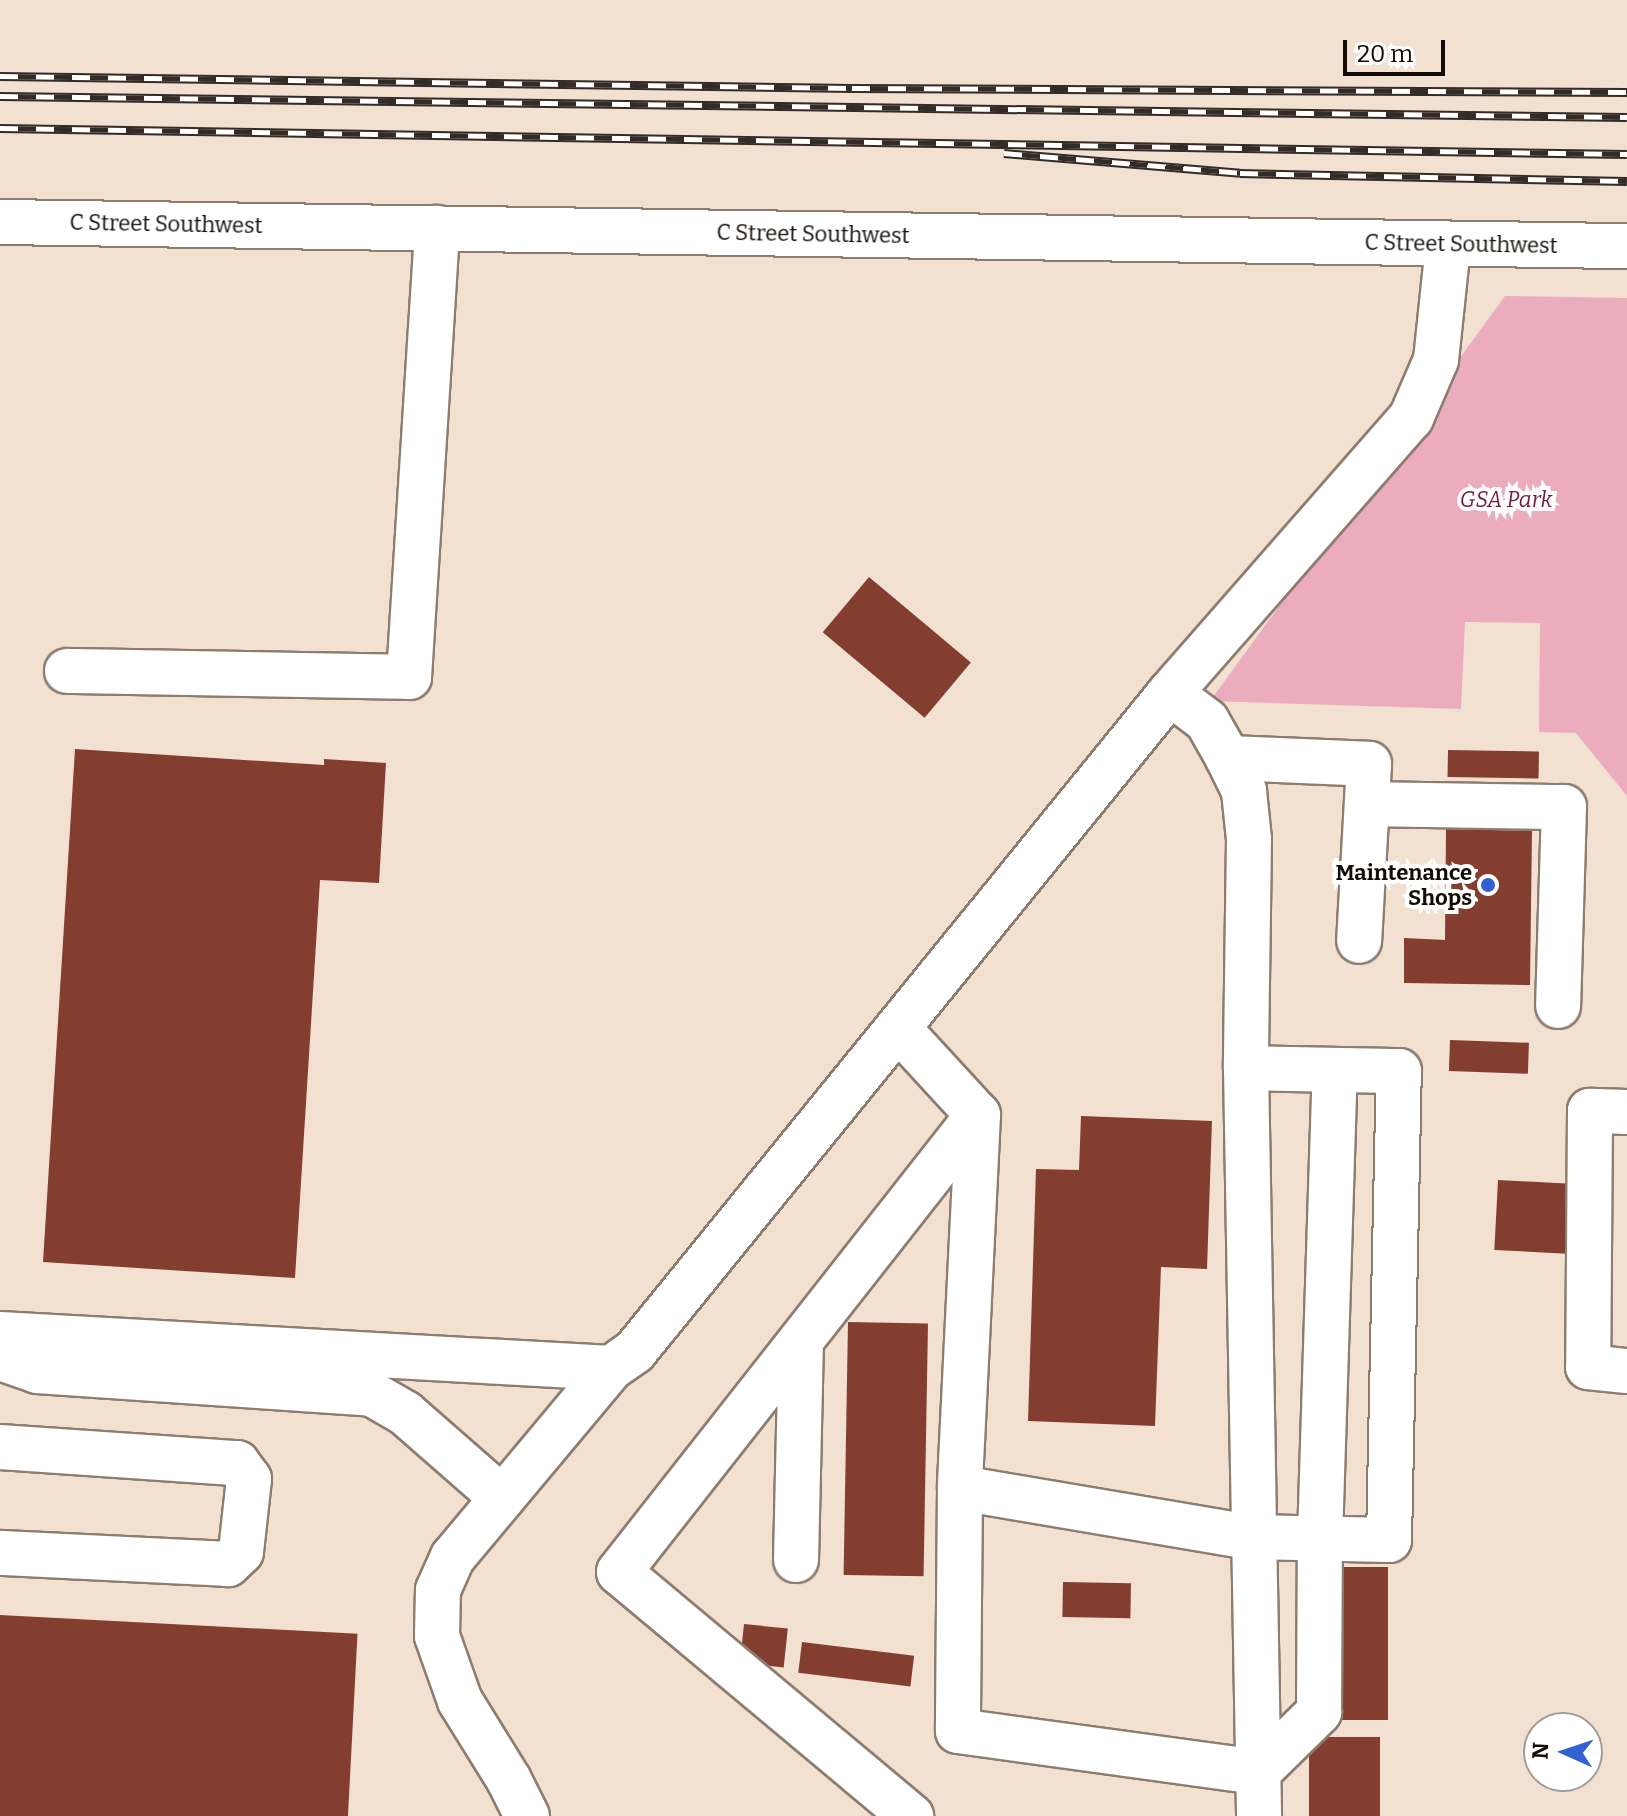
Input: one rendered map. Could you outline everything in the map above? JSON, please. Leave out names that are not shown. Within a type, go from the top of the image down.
[{"type":"main road","name":"C Street Southwest","points":[[0,222],[1627,246]]},
{"type":"main road","points":[[67,671],[409,677],[437,228]]},
{"type":"main road","points":[[527,1816],[509,1780],[460,1701],[437,1636],[438,1590],[448,1568],[611,1368],[635,1351],[1170,693],[1411,418],[1436,360],[1448,245]]},
{"type":"main road","points":[[1170,693],[1207,721],[1228,758],[1244,791],[1249,839],[1246,1068],[1251,1537],[1259,1816]]},
{"type":"main road","points":[[1228,758],[1369,764],[1359,941]]},
{"type":"main road","points":[[1367,804],[1564,807],[1558,1006]]},
{"type":"main road","points":[[898,1028],[978,1115],[960,1488],[958,1731],[1258,1772]]},
{"type":"main road","points":[[960,1488],[1251,1537],[1389,1540],[1399,1071],[1246,1068]]},
{"type":"main road","points":[[1258,1772],[1319,1712],[1320,1539],[1335,1070]]},
{"type":"main road","points":[[1609,1112],[1588,1367],[1627,1371]]},
{"type":"main road","points":[[911,1816],[619,1572],[978,1115]]},
{"type":"main road","points":[[0,1334],[611,1368]]},
{"type":"main road","points":[[796,1560],[801,1341]]},
{"type":"main road","points":[[0,1358],[37,1371],[372,1394],[405,1413],[502,1498]]},
{"type":"main road","points":[[0,1447],[237,1463],[249,1479],[241,1552],[228,1564],[0,1553]]},
{"type":"green space","name":"GSA Park","points":[[1505,296],[1627,298],[1627,796],[1576,733],[1539,732],[1540,623],[1465,622],[1461,709],[1210,701]]},
{"type":"building","points":[[869,577],[971,662],[925,718],[823,632]]},
{"type":"building","points":[[75,749],[324,765],[324,759],[386,763],[379,883],[320,880],[295,1278],[43,1262]]},
{"type":"building","points":[[1448,750],[1539,752],[1539,779],[1448,777]]},
{"type":"building","name":"Maintenance Shops","points":[[1446,829],[1532,831],[1530,985],[1404,983],[1404,938],[1445,940]]},
{"type":"building","points":[[1450,1040],[1529,1043],[1528,1074],[1449,1071]]},
{"type":"building","points":[[1081,1116],[1212,1121],[1207,1269],[1161,1267],[1155,1426],[1028,1421],[1036,1169],[1079,1170]]},
{"type":"building","points":[[1498,1180],[1580,1184],[1576,1254],[1494,1250]]},
{"type":"building","points":[[848,1322],[928,1323],[924,1576],[844,1575]]},
{"type":"building","points":[[1339,1567],[1388,1567],[1388,1720],[1339,1720]]},
{"type":"building","points":[[1063,1582],[1131,1583],[1130,1618],[1062,1617]]},
{"type":"building","points":[[0,1615],[358,1634],[348,1816],[0,1816]]},
{"type":"building","points":[[744,1624],[788,1629],[784,1667],[740,1663]]},
{"type":"building","points":[[802,1642],[914,1656],[910,1687],[798,1673]]},
{"type":"building","points":[[1309,1737],[1380,1737],[1380,1816],[1309,1816]]},
{"type":"railway","points":[[0,76],[852,88],[1627,92]]},
{"type":"railway","points":[[0,96],[1627,117]]},
{"type":"railway","points":[[0,128],[1627,154]]},
{"type":"railway","points":[[1004,153],[1240,173],[1627,181]]},
{"type":"place","name":"Maintenance Shops","points":[[1488,885]]}]
